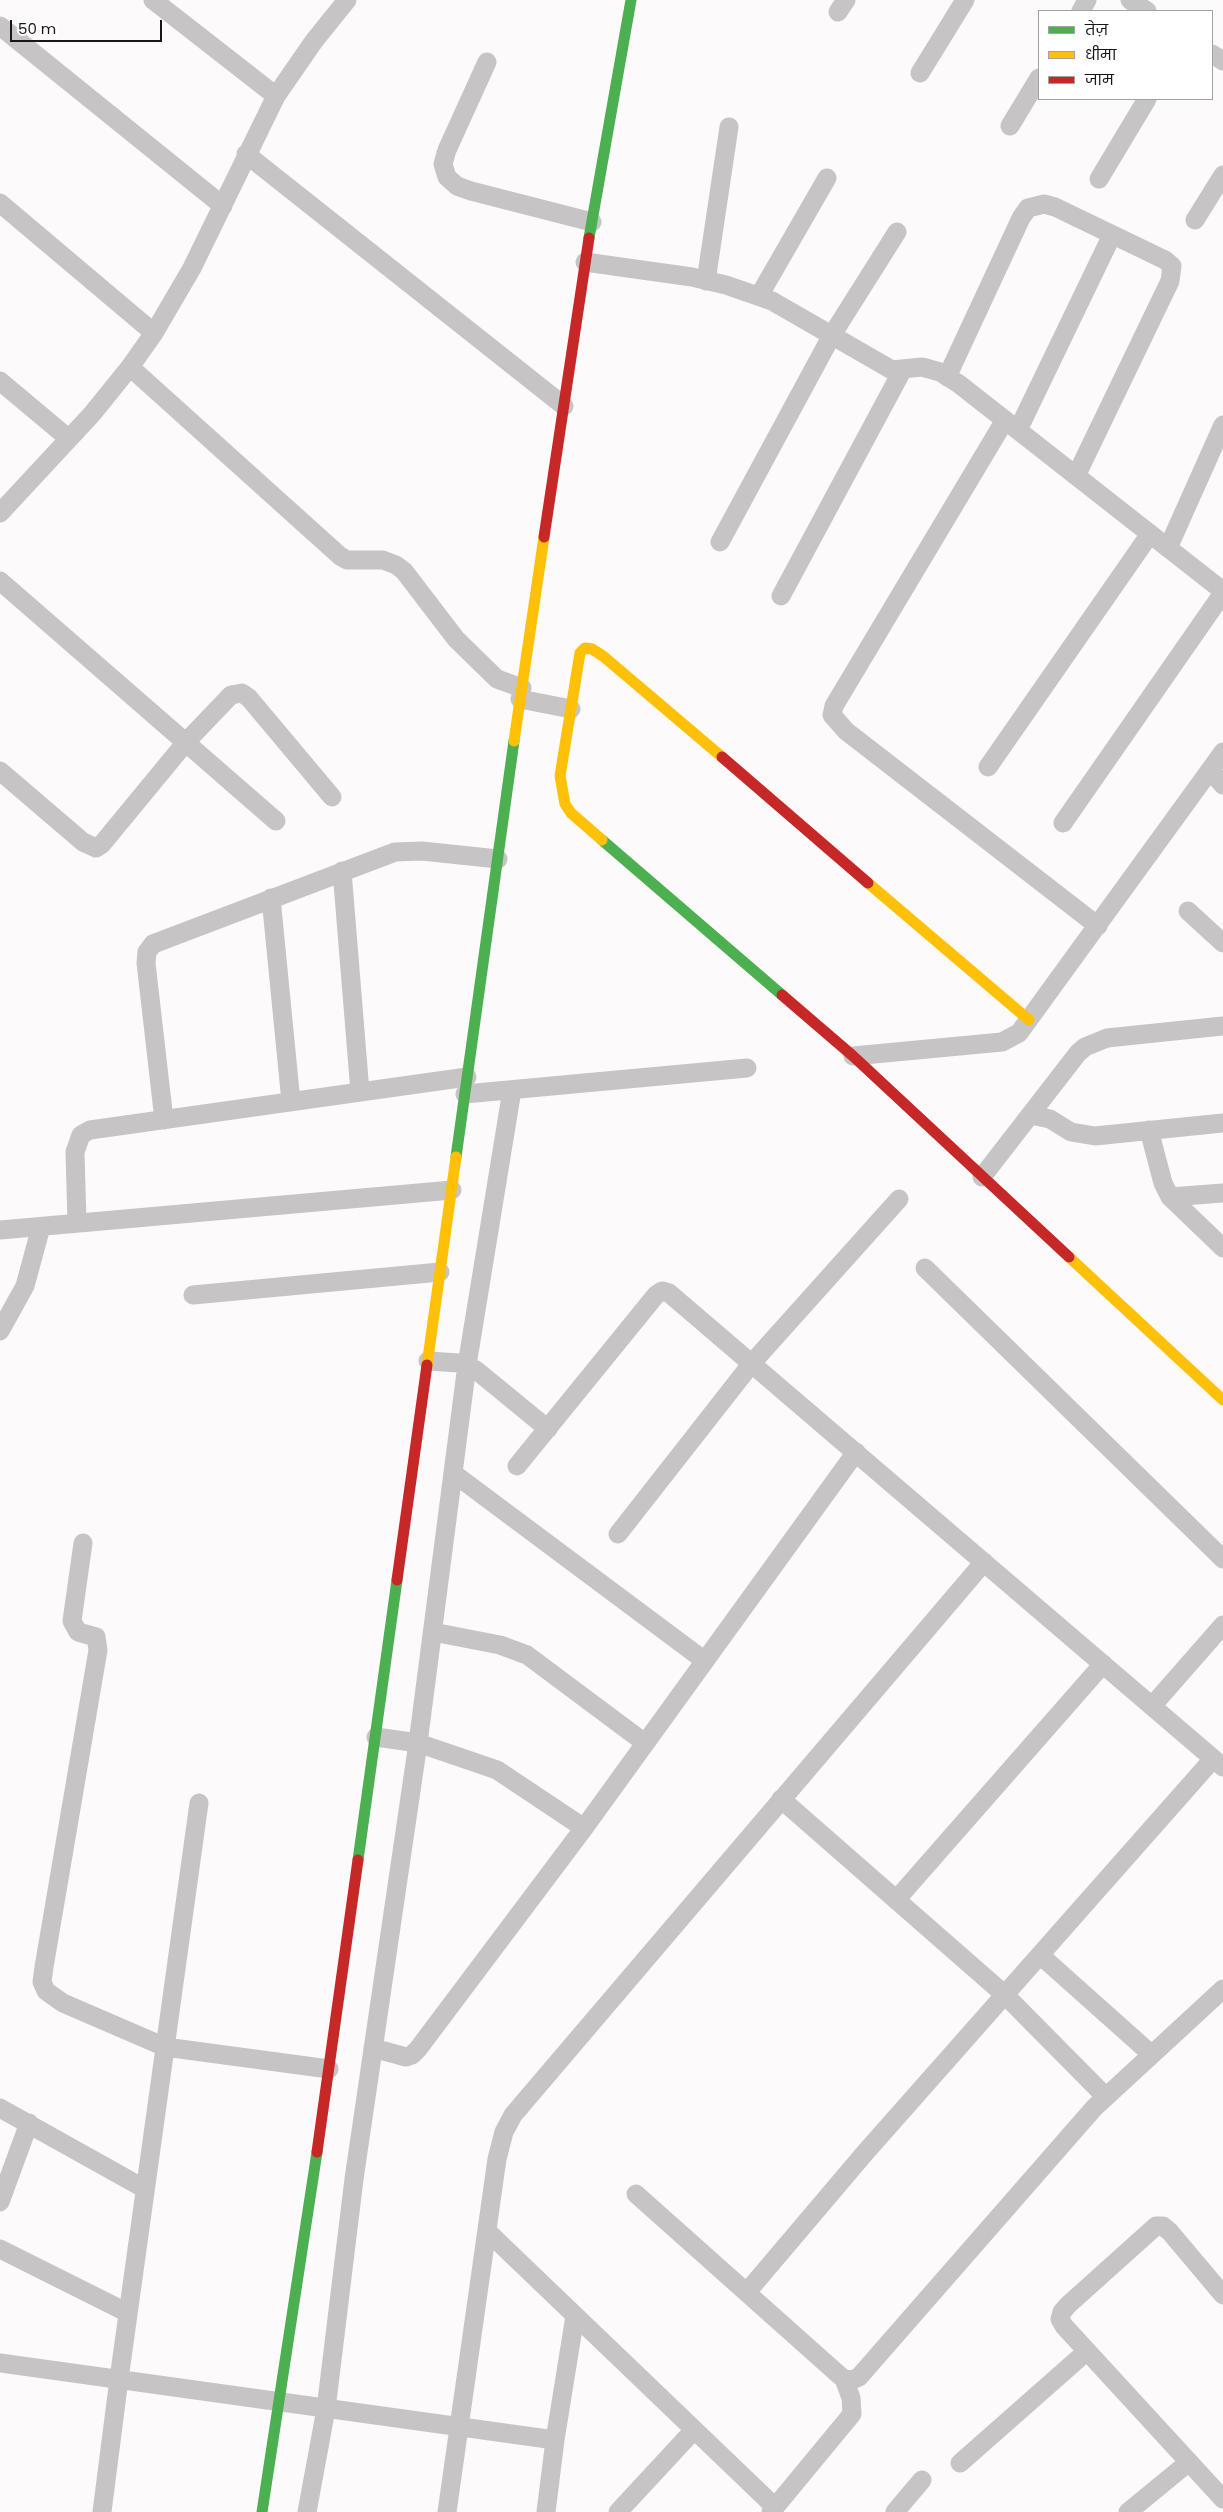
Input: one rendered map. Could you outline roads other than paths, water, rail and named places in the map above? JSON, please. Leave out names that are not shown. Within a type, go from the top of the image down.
[{"type":"street","points":[[153,0],[174,6],[276,96]]},
{"type":"street","points":[[0,513],[92,414],[130,367],[154,332],[192,268],[246,154],[276,96],[314,41],[347,0]]},
{"type":"street","points":[[262,2512],[285,2403],[329,2069],[382,1738],[433,1362],[440,1272],[469,1088],[498,859],[525,697],[564,406],[592,263],[592,222],[631,0]]},
{"type":"street","points":[[920,73],[965,0]]},
{"type":"street","points":[[1130,0],[1145,10]]},
{"type":"street","points":[[0,26],[223,206]]},
{"type":"street","points":[[487,62],[447,150],[443,164],[447,176],[457,186],[471,191],[592,222]]},
{"type":"street","points":[[1010,126],[1038,80]]},
{"type":"street","points":[[1099,179],[1147,100]]},
{"type":"street","points":[[706,281],[729,127]]},
{"type":"street","points":[[246,154],[564,406]]},
{"type":"street","points":[[1195,220],[1223,175]]},
{"type":"street","points":[[759,296],[827,178]]},
{"type":"street","points":[[0,203],[154,332]]},
{"type":"street","points":[[947,376],[1021,218],[1028,208],[1044,204],[1054,207],[1165,260],[1172,266],[1172,273],[1076,476]]},
{"type":"street","points":[[720,542],[832,336],[897,232]]},
{"type":"street","points":[[1098,926],[846,731],[832,716],[834,706],[1012,425],[1112,235]]},
{"type":"street","points":[[592,263],[706,281],[759,296],[883,366],[902,371],[922,367],[931,368],[947,376],[1223,592],[1063,823]]},
{"type":"street","points":[[130,367],[340,556],[347,560],[383,560],[404,571],[456,639],[497,679],[525,697],[563,708]]},
{"type":"street","points":[[781,596],[902,371]]},
{"type":"street","points":[[0,381],[68,438]]},
{"type":"street","points":[[1168,548],[1223,425]]},
{"type":"street","points":[[988,767],[1150,534]]},
{"type":"street","points":[[0,581],[276,821]]},
{"type":"street","points":[[1029,1020],[611,662],[592,648],[585,648],[580,653],[563,708],[560,776],[565,804],[571,813],[853,1056],[1223,1400]]},
{"type":"street","points":[[0,771],[83,842],[96,848],[102,844],[186,742],[231,696],[242,693],[249,698],[332,797]]},
{"type":"street","points":[[853,1056],[1002,1042],[1018,1033],[1098,926],[1223,752]]},
{"type":"street","points":[[1210,770],[1223,785]]},
{"type":"street","points":[[164,1120],[146,952],[153,944],[388,854],[408,850],[498,859]]},
{"type":"street","points":[[342,871],[360,1092]]},
{"type":"street","points":[[271,898],[291,1102]]},
{"type":"street","points":[[1188,911],[1223,943]]},
{"type":"street","points":[[982,1177],[1078,1053],[1094,1042],[1107,1038],[1223,1026]]},
{"type":"street","points":[[78,1223],[75,1152],[81,1134],[90,1130],[360,1092],[469,1088],[503,1091],[747,1068]]},
{"type":"street","points":[[307,2512],[319,2408],[373,2048],[413,1743],[433,1632],[453,1473],[463,1364],[503,1091]]},
{"type":"street","points":[[1031,1115],[1050,1119],[1072,1132],[1082,1135],[1223,1123]]},
{"type":"street","points":[[1149,1130],[1163,1183],[1170,1197],[1223,1248]]},
{"type":"street","points":[[0,1230],[452,1190]]},
{"type":"street","points":[[1170,1197],[1223,1193]]},
{"type":"street","points":[[618,1534],[752,1363],[899,1199]]},
{"type":"street","points":[[0,1331],[25,1286],[41,1227]]},
{"type":"street","points":[[925,1268],[1223,1559]]},
{"type":"street","points":[[193,1295],[440,1272]]},
{"type":"street","points":[[518,1466],[656,1295],[662,1291],[677,1298],[1218,1763],[1040,1955],[747,2292]]},
{"type":"street","points":[[433,1362],[463,1364],[488,1378],[548,1429]]},
{"type":"street","points":[[373,2048],[406,2057],[412,2056],[418,2049],[584,1828],[856,1452]]},
{"type":"street","points":[[453,1473],[705,1661]]},
{"type":"street","points":[[83,1543],[72,1621],[78,1632],[96,1637],[98,1650],[42,1982],[46,1992],[63,2004],[165,2047],[329,2069]]},
{"type":"street","points":[[447,2512],[497,2159],[504,2132],[513,2115],[984,1562]]},
{"type":"street","points":[[1152,1706],[1223,1625]]},
{"type":"street","points":[[433,1632],[500,1645],[527,1655],[645,1743]]},
{"type":"street","points":[[896,1900],[1103,1664]]},
{"type":"street","points":[[382,1738],[413,1743],[497,1770],[584,1828]]},
{"type":"street","points":[[781,1799],[1005,1995],[1106,2097]]},
{"type":"street","points":[[102,2512],[118,2379],[200,1803]]},
{"type":"street","points":[[1040,1955],[1151,2054]]},
{"type":"street","points":[[844,2379],[852,2380],[859,2377],[1106,2097],[1223,1988]]},
{"type":"street","points":[[0,2108],[145,2190]]},
{"type":"street","points":[[0,2202],[29,2123]]},
{"type":"street","points":[[487,2232],[694,2430],[773,2509],[852,2414],[851,2398],[844,2379],[636,2194]]},
{"type":"street","points":[[1223,2295],[1170,2232],[1163,2226],[1156,2226],[1062,2312],[1060,2319],[1064,2326],[1223,2498]]},
{"type":"street","points":[[0,2249],[128,2313]]},
{"type":"street","points":[[546,2512],[555,2440],[575,2316]]},
{"type":"street","points":[[960,2462],[1087,2351]]},
{"type":"street","points":[[0,2363],[555,2440]]},
{"type":"street","points":[[618,2512],[694,2430]]},
{"type":"street","points":[[1128,2512],[1189,2462]]},
{"type":"street","points":[[895,2512],[922,2480]]}]
